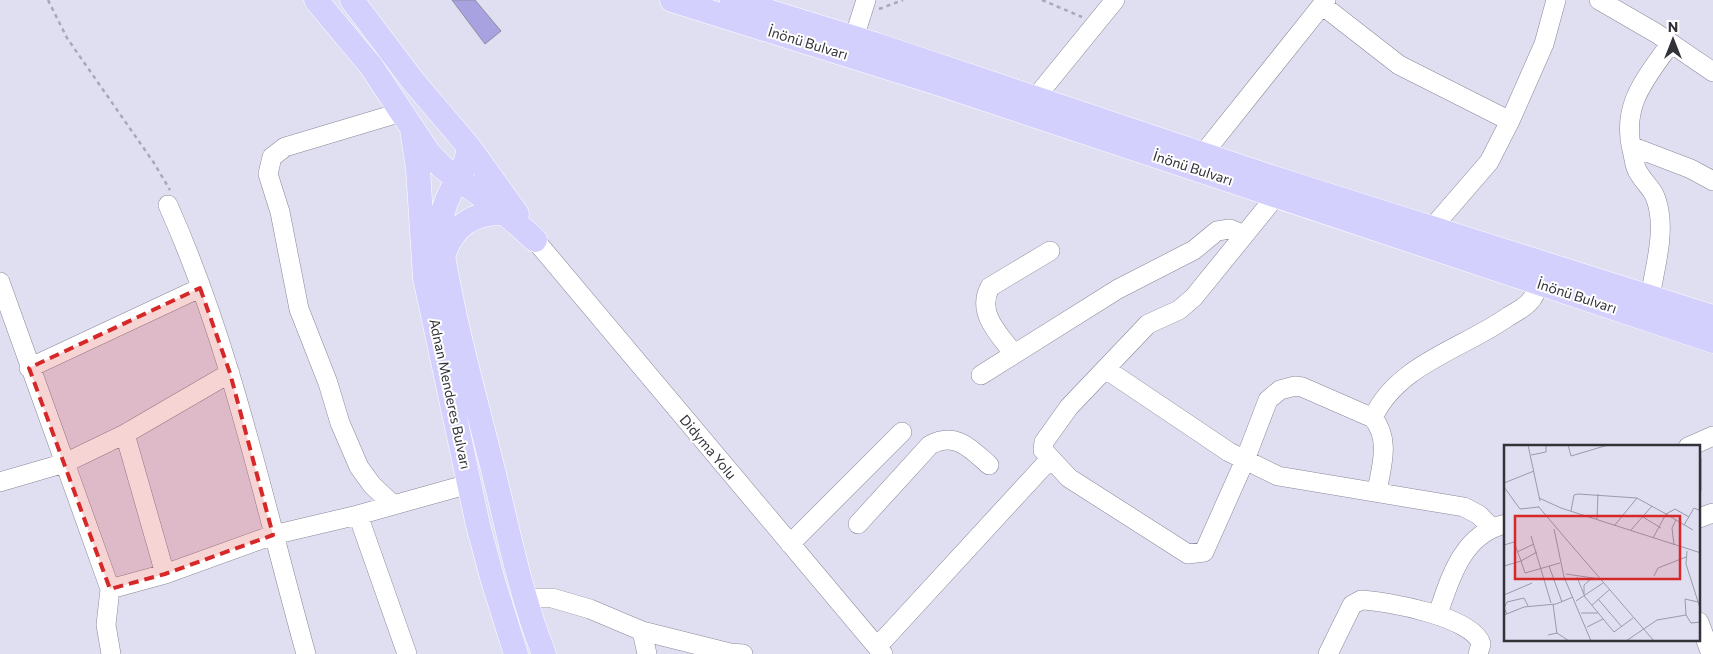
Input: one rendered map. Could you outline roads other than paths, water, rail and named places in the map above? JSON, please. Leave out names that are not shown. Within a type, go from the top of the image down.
[{"type":"main road","points":[[316,0],[371,66],[428,152],[442,167],[504,213],[534,240]]},
{"type":"main road","points":[[352,0],[439,112],[469,147],[534,240]]},
{"type":"main road","name":"İnönü Bulvarı","points":[[672,0],[936,83],[1713,341]]},
{"type":"main road","name":"İnönü Bulvarı","points":[[732,0],[1036,97],[1203,154],[1432,228],[1713,317]]},
{"type":"main road","points":[[407,121],[439,112]]},
{"type":"main road","name":"Adnan Menderes Bulvarı","points":[[407,121],[418,169],[425,278],[469,484],[492,581],[516,654]]},
{"type":"main road","name":"Adnan Menderes Bulvarı","points":[[469,147],[466,162],[448,192],[442,211],[443,258],[457,329],[526,598],[544,654]]},
{"type":"main road","points":[[443,258],[448,242],[465,224],[478,215],[504,213]]},
{"type":"street","points":[[1036,97],[1115,0]]},
{"type":"street","points":[[1432,228],[1489,162],[1510,121],[1544,44],[1556,0]]},
{"type":"street","points":[[1599,0],[1713,72]]},
{"type":"street","points":[[1203,154],[1324,2],[1399,65],[1510,121]]},
{"type":"street","points":[[854,38],[864,8]]},
{"type":"street","points":[[1650,298],[1658,244],[1660,212],[1654,190],[1637,171],[1628,123],[1633,101],[1646,78],[1670,44]]},
{"type":"street","points":[[392,504],[372,485],[359,467],[308,335],[299,309],[292,266],[268,168],[272,157],[285,147],[407,121]]},
{"type":"street","points":[[1631,146],[1691,169],[1713,181]]},
{"type":"street","points":[[1276,196],[1194,297],[1179,310],[1148,324],[1107,370],[1069,407],[1044,442],[1043,450],[1069,478],[1188,554],[1204,552],[1245,460],[1268,400],[1273,394],[1287,387],[1302,386],[1373,418],[1382,432],[1384,446],[1377,492]]},
{"type":"street","points":[[170,200],[230,373],[306,654]]},
{"type":"street","points":[[981,375],[1118,289],[1194,250],[1217,231],[1230,229],[1244,235]]},
{"type":"street","name":"Didyma Yolu","points":[[534,240],[881,652]]},
{"type":"street","points":[[1014,354],[989,320],[985,308],[987,294],[990,287],[1050,251]]},
{"type":"street","points":[[0,282],[29,368],[110,589],[106,625],[111,654]]},
{"type":"street","points":[[1373,418],[1379,405],[1396,386],[1429,361],[1493,328],[1530,301],[1539,283]]},
{"type":"street","points":[[29,368],[200,288]]},
{"type":"street","points":[[1107,370],[1229,452],[1278,476],[1464,507],[1499,526],[1468,546],[1449,583],[1438,614]]},
{"type":"street","points":[[0,482],[65,463],[125,434],[230,373]]},
{"type":"street","points":[[790,544],[902,432]]},
{"type":"street","points":[[125,434],[165,574]]},
{"type":"street","points":[[1690,445],[1713,436]]},
{"type":"street","points":[[858,524],[930,445],[944,439],[962,442],[990,465]]},
{"type":"street","points":[[881,454],[904,474]]},
{"type":"street","points":[[881,652],[1050,459]]},
{"type":"street","points":[[110,589],[165,574],[273,535],[358,515],[469,484]]},
{"type":"street","points":[[1700,518],[1713,513]]},
{"type":"street","points":[[358,515],[406,654]]},
{"type":"street","points":[[526,598],[552,598],[590,609],[642,630],[730,653],[743,654]]},
{"type":"street","points":[[1328,654],[1352,605],[1358,601],[1438,614],[1478,636],[1481,644],[1478,654]]},
{"type":"street","points":[[1700,625],[1711,654]]},
{"type":"street","points":[[642,630],[647,654]]}]
